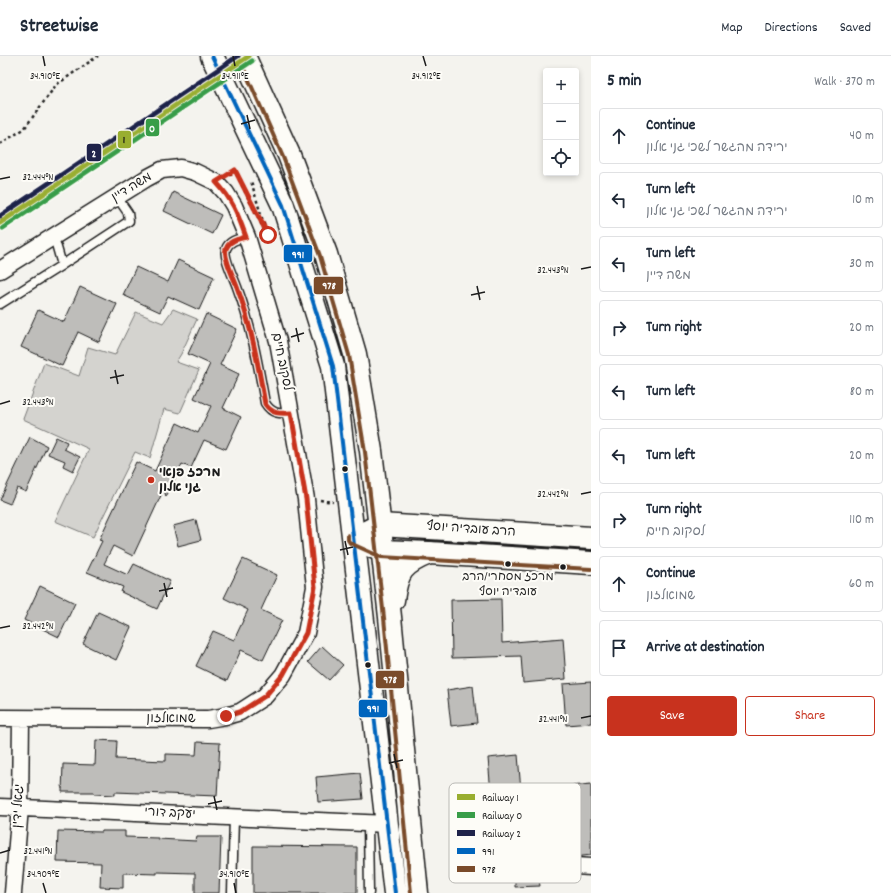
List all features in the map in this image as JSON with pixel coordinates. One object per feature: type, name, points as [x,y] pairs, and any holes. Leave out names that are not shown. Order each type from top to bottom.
[{"type":"main road","points":[[212,56],[283,205],[333,366],[354,538],[378,824],[395,893]]},
{"type":"main road","points":[[244,56],[289,155],[326,254],[355,354],[371,451],[380,524],[417,893]]},
{"type":"main road","points":[[354,538],[380,524]]},
{"type":"main road","name":"הרב עובדיה יוסף","points":[[380,524],[591,538]]},
{"type":"main road","points":[[354,538],[382,551],[591,564]]},
{"type":"main road","points":[[390,617],[395,582],[401,570],[413,560],[429,553]]},
{"type":"street","name":"משה דיין","points":[[0,270],[162,170],[181,168],[195,172],[216,182],[226,193],[234,206],[246,237]]},
{"type":"street","name":"לסקוב חיים","points":[[246,237],[278,340],[306,499],[315,587],[306,633]]},
{"type":"street","name":"שמואלזון","points":[[21,719],[200,719],[226,716],[240,712],[265,696],[283,675],[306,633]]},
{"type":"street","points":[[0,718],[21,719]]},
{"type":"street","name":"יגאל ידין","points":[[13,893],[20,807],[21,719]]},
{"type":"street","name":"יעקב דורי","points":[[0,807],[378,824]]},
{"type":"street","points":[[581,866],[591,867]]},
{"type":"lane","points":[[0,304],[129,221],[128,213],[117,197]]},
{"type":"lane","points":[[246,237],[232,242],[226,249],[226,257],[239,290],[249,325],[265,404],[270,410],[279,414],[291,413]]},
{"type":"lane","points":[[51,238],[56,244],[62,265]]},
{"type":"lane","points":[[232,893],[234,818]]},
{"type":"lane","points":[[369,893],[378,824]]},
{"type":"path","points":[[0,144],[24,129],[56,85],[98,56]]},
{"type":"path","points":[[216,182],[235,170],[268,235],[250,176]]},
{"type":"path","points":[[306,499],[350,504]]},
{"type":"shaded area","points":[[173,309],[197,319],[176,362],[199,370],[180,413],[164,409],[150,458],[135,452],[93,537],[55,521],[89,449],[23,419],[44,363],[79,376],[88,347],[115,355],[136,312],[163,323]]},
{"type":"building","points":[[173,192],[221,215],[212,234],[164,211]]},
{"type":"building","points":[[178,260],[214,277],[199,310],[168,296],[160,312],[123,295],[136,267],[168,282]]},
{"type":"building","points":[[80,287],[117,304],[99,342],[78,332],[62,366],[21,347],[38,310],[64,322]]},
{"type":"building","points":[[206,314],[237,329],[220,365],[239,374],[223,408],[241,417],[226,449],[204,440],[191,468],[182,464],[166,497],[164,489],[133,556],[113,546],[104,564],[128,575],[134,564],[170,581],[157,609],[121,592],[123,587],[87,572],[102,541],[99,540],[136,462],[155,471],[177,423],[198,433],[211,406],[194,398],[210,364],[188,354]]},
{"type":"building","points":[[30,437],[47,446],[26,492],[17,488],[10,504],[0,500]]},
{"type":"building","points":[[56,437],[67,442],[64,449],[80,457],[73,471],[63,466],[65,461],[48,454]]},
{"type":"building","points":[[196,520],[201,540],[178,546],[173,526]]},
{"type":"building","points":[[243,559],[277,575],[261,610],[282,620],[263,660],[241,650],[227,681],[196,666],[213,631],[234,640],[248,610],[224,598]]},
{"type":"building","points":[[40,586],[75,603],[59,637],[24,620]]},
{"type":"building","points":[[501,599],[502,643],[563,638],[566,679],[523,683],[521,656],[452,658],[451,600]]},
{"type":"building","points":[[98,612],[131,627],[116,660],[83,644]]},
{"type":"building","points":[[322,646],[343,665],[329,680],[308,662]]},
{"type":"building","points":[[591,682],[591,723],[566,725],[563,684]]},
{"type":"building","points":[[473,686],[477,723],[451,726],[447,690]]},
{"type":"building","points":[[96,740],[117,741],[116,759],[166,761],[166,754],[196,755],[197,742],[220,743],[217,796],[115,792],[115,795],[94,794],[94,792],[62,792],[63,764],[95,765]]},
{"type":"building","points":[[518,755],[520,783],[490,783],[488,758]]},
{"type":"building","points":[[360,773],[363,799],[318,802],[316,777]]},
{"type":"building","points":[[591,784],[591,855],[581,856],[581,785]]},
{"type":"building","points":[[58,831],[125,831],[125,837],[196,841],[197,837],[221,837],[219,893],[195,893],[195,873],[123,873],[123,888],[100,887],[101,863],[57,862]]},
{"type":"building","points":[[253,846],[357,847],[357,893],[253,893]]},
{"type":"building","points":[[515,883],[540,883],[540,886],[515,887]]},
{"type":"rail line","name":"2","points":[[0,216],[238,56]]},
{"type":"rail line","name":"1","points":[[0,223],[249,56]]},
{"type":"rail line","name":"0","points":[[3,228],[252,61]]},
{"type":"transit line","name":"991","points":[[212,56],[283,205],[333,366],[395,893]]},
{"type":"transit line","name":"978","points":[[239,58],[283,157],[320,256],[349,355],[365,452],[371,503],[411,893]]},
{"type":"transit line","name":"978","points":[[348,535],[348,540],[350,543],[381,557],[591,569]]},
{"type":"place","name":"מרכז פנאי גני אלון","points":[[151,480]]},
{"type":"place","name":"מרכז מסחרי/הרב עובדיה יוסף","points":[[508,564]]},
{"type":"route","points":[[226,716],[240,712],[265,696],[283,675],[306,633],[315,587],[306,499],[291,413],[279,414],[270,410],[265,404],[249,325],[239,290],[226,257],[226,249],[232,242],[246,237],[234,206],[226,193],[216,182],[235,170],[268,235]]}]
